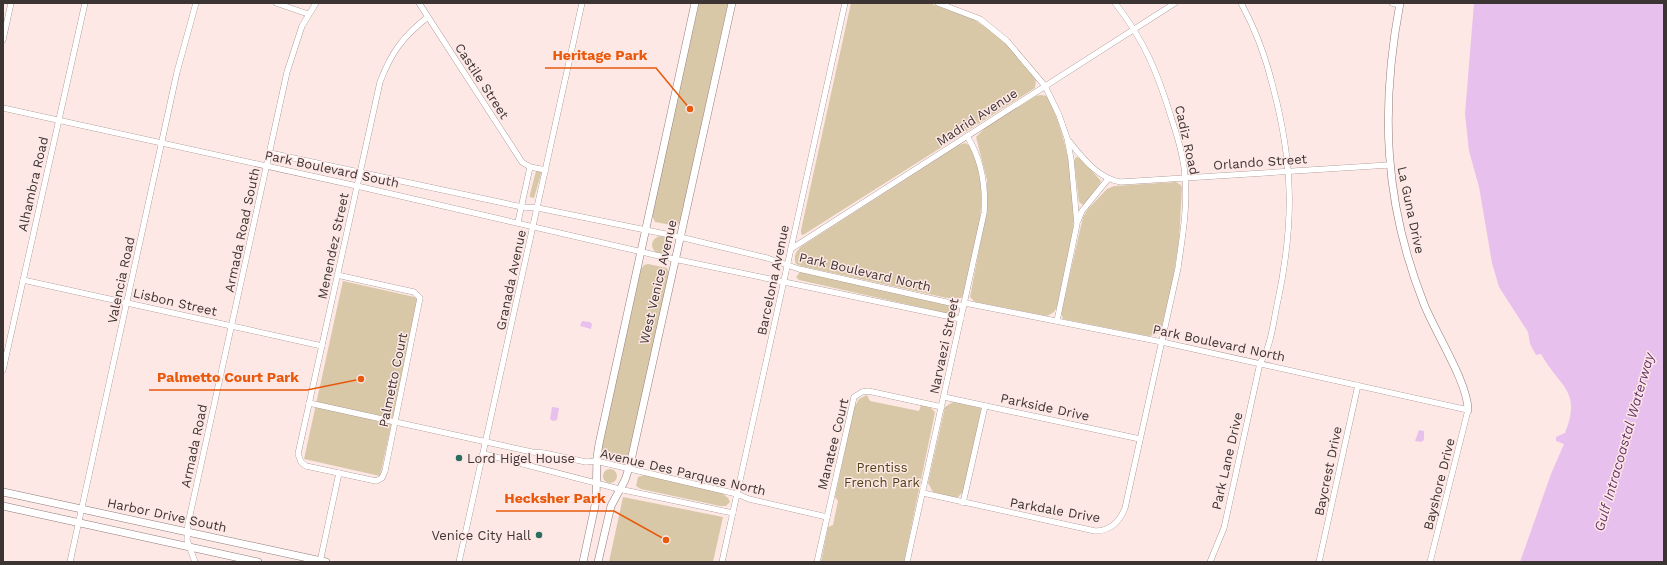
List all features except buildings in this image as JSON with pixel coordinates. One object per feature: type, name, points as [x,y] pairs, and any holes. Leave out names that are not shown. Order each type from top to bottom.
[{"type":"street","points":[[3,40],[11,3]]},
{"type":"street","name":"Alhambra Road","points":[[3,370],[85,3]]},
{"type":"street","name":"Valencia Road","points":[[70,562],[128,303],[176,72],[196,3]]},
{"type":"street","points":[[276,3],[308,14]]},
{"type":"street","name":"Armada Road South","points":[[232,326],[290,60],[308,14],[316,3]]},
{"type":"street","name":"Castile Street","points":[[419,3],[522,162],[530,167]]},
{"type":"street","name":"Granada Avenue","points":[[460,562],[582,3]]},
{"type":"street","name":"West Venice Avenue","points":[[583,562],[596,501],[596,461],[599,444],[696,3]]},
{"type":"street","name":"West Venice Avenue","points":[[598,562],[611,506],[629,468],[732,3]]},
{"type":"street","name":"Barcelona Avenue","points":[[722,562],[845,3]]},
{"type":"street","points":[[938,3],[970,15],[989,25],[1017,51],[1045,86],[1055,105],[1067,138],[1075,190],[1077,224]]},
{"type":"street","name":"Cadiz Road","points":[[1115,3],[1135,29],[1151,58],[1162,86],[1179,144],[1186,178],[1180,250],[1162,342]]},
{"type":"street","name":"Madrid Avenue","points":[[791,249],[1175,3]]},
{"type":"street","name":"Park Lane Drive","points":[[1210,562],[1224,528],[1260,363],[1267,350],[1285,266],[1290,211],[1290,171],[1281,117],[1268,68],[1258,38],[1241,3]]},
{"type":"street","points":[[1392,3],[1400,4]]},
{"type":"street","name":"La Guna Drive","points":[[1400,4],[1392,52],[1388,94],[1389,165],[1394,199],[1401,233],[1418,288],[1428,314],[1462,386],[1468,410]]},
{"type":"street","name":"Menendez Street","points":[[309,466],[302,464],[298,456],[377,93],[385,70],[404,38],[428,17]]},
{"type":"street","name":"Park Boulevard South","points":[[3,108],[518,222],[655,255]]},
{"type":"street","name":"Narvaezi Street","points":[[907,562],[982,223],[985,201],[981,168],[975,150],[967,136]]},
{"type":"street","points":[[1057,321],[1077,224],[1082,211],[1108,179],[1095,169],[1067,138]]},
{"type":"street","name":"Park Boulevard South","points":[[270,153],[522,207],[538,208],[646,230]]},
{"type":"street","name":"Orlando Street","points":[[1108,179],[1126,182],[1389,165]]},
{"type":"street","points":[[518,222],[530,167],[546,170]]},
{"type":"street","name":"Park Boulevard North","points":[[646,230],[766,258],[787,265],[964,304],[1162,342],[1468,410]]},
{"type":"street","name":"Park Boulevard North","points":[[655,255],[961,319]]},
{"type":"street","name":"Palmetto Court","points":[[309,466],[376,481],[382,478],[385,471],[420,298],[414,292],[337,275]]},
{"type":"street","name":"Lisbon Street","points":[[23,280],[322,346]]},
{"type":"street","name":"Armada Road","points":[[195,562],[189,547],[186,532],[232,326]]},
{"type":"street","name":"Parkdale Drive","points":[[923,493],[963,503],[1092,530],[1106,530],[1118,522],[1125,508],[1162,342]]},
{"type":"street","name":"Baycrest Drive","points":[[1319,562],[1358,385]]},
{"type":"street","name":"Manatee Court","points":[[817,562],[852,402],[856,395],[868,391],[942,407]]},
{"type":"street","name":"Parkside Drive","points":[[944,397],[1140,439]]},
{"type":"street","name":"Avenue Des Parques North","points":[[310,403],[486,442],[586,462],[596,461],[629,468],[737,494],[749,499],[827,517]]},
{"type":"street","points":[[963,503],[985,406]]},
{"type":"street","name":"Bayshore Drive","points":[[1430,562],[1468,410]]},
{"type":"street","points":[[484,454],[526,463],[619,489],[733,513]]},
{"type":"street","points":[[322,562],[339,473]]},
{"type":"street","name":"Harbor Drive South","points":[[3,492],[322,562]]},
{"type":"street","name":"Harbor Drive South","points":[[3,506],[258,562]]},
{"type":"green space","points":[[699,3],[728,3],[680,222],[677,226],[655,222],[652,215]]},
{"type":"green space","points":[[851,3],[929,3],[973,19],[993,32],[1014,52],[1036,80],[1035,88],[803,235],[801,234],[801,230]]},
{"type":"green space","points":[[1036,96],[1047,96],[1059,126],[1069,161],[1074,197],[1073,229],[1064,278],[1057,307],[1054,312],[1047,316],[975,302],[970,297],[987,208],[987,180],[976,137],[986,127]]},
{"type":"green space","points":[[965,143],[972,149],[975,158],[981,192],[981,209],[976,243],[964,294],[961,298],[947,298],[796,264],[796,254],[802,246],[959,145]]},
{"type":"green space","points":[[1076,157],[1080,158],[1101,181],[1083,205],[1079,202],[1074,161]]},
{"type":"green space","points":[[536,171],[541,172],[541,174],[534,198],[530,197],[530,194]]},
{"type":"green space","points":[[1176,182],[1181,185],[1182,188],[1179,240],[1173,279],[1161,330],[1155,335],[1148,336],[1063,319],[1061,313],[1083,217],[1088,209],[1107,189],[1114,186]]},
{"type":"green space","points":[[657,236],[665,236],[670,241],[668,252],[665,254],[657,254],[652,249],[652,241]]},
{"type":"green space","points":[[648,264],[667,268],[669,272],[631,447],[627,457],[621,460],[604,455],[601,449],[641,269],[644,265]]},
{"type":"green space","points":[[800,272],[951,306],[954,311],[950,314],[799,280],[796,277]]},
{"type":"green space","points":[[343,281],[419,298],[380,476],[304,459]]},
{"type":"green space","name":"Prentiss French Park","points":[[867,395],[870,401],[919,411],[921,405],[931,408],[935,412],[904,562],[821,562],[828,527],[833,525],[838,501],[835,497],[854,408],[859,399]]},
{"type":"green space","points":[[953,402],[981,408],[963,492],[957,498],[933,492],[928,483],[945,407]]},
{"type":"green space","points":[[607,469],[613,469],[617,473],[617,479],[613,483],[607,483],[603,479],[603,473]]},
{"type":"green space","points":[[645,475],[722,493],[730,502],[726,506],[720,506],[641,489],[636,486],[638,477]]},
{"type":"green space","points":[[623,497],[723,517],[713,562],[609,562]]},
{"type":"water","name":"Gulf Intracoastal Waterway","points":[[1474,3],[1664,3],[1664,562],[1520,562],[1551,474],[1564,444],[1556,441],[1556,437],[1565,433],[1570,419],[1571,407],[1570,398],[1566,390],[1541,354],[1536,355],[1530,344],[1528,332],[1499,287],[1492,263],[1479,187],[1469,151],[1465,114]]},
{"type":"water","points":[[582,321],[590,322],[592,324],[591,329],[580,326]]},
{"type":"water","points":[[552,407],[559,408],[557,420],[553,421],[550,419]]},
{"type":"water","points":[[1419,430],[1424,431],[1424,440],[1421,442],[1415,441]]},
{"type":"place","name":"Heritage Park","points":[[690,109]]},
{"type":"place","name":"Palmetto Court Park","points":[[361,379]]},
{"type":"place","name":"Lord Higel House","points":[[459,458]]},
{"type":"place","name":"Venice City Hall","points":[[539,535]]},
{"type":"place","name":"Hecksher Park","points":[[666,540]]}]
